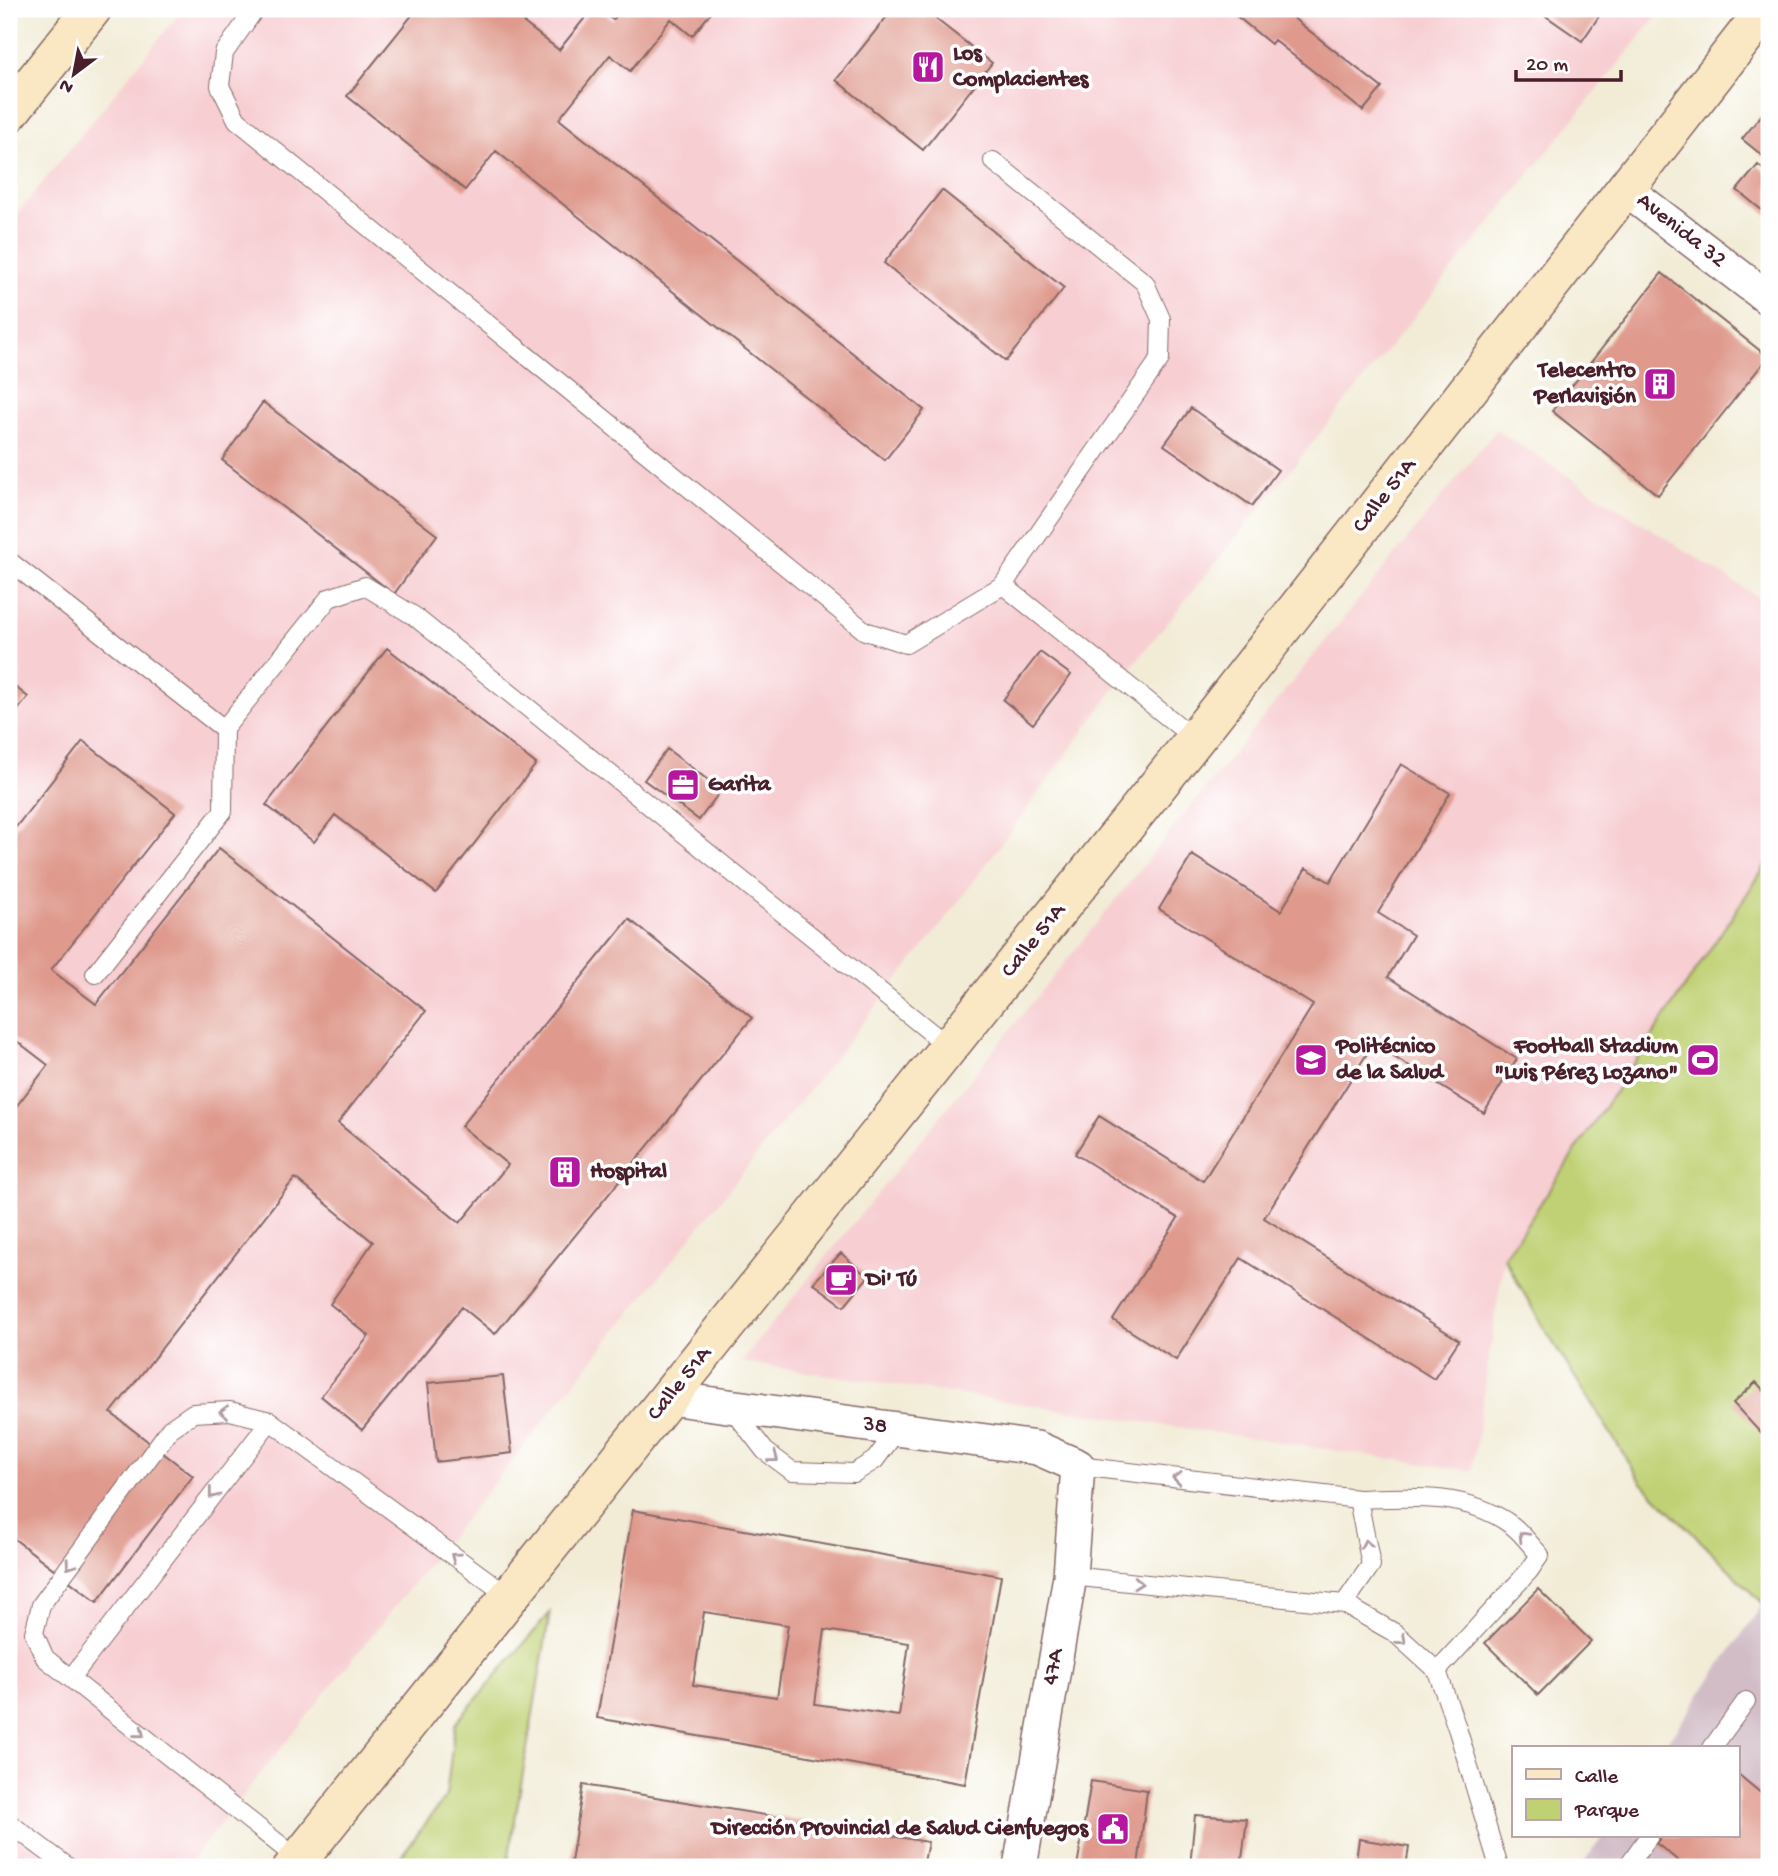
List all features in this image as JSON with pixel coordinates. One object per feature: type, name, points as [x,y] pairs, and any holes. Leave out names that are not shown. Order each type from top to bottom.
[{"type":"main road","points":[[9,113],[92,9]]},
{"type":"main road","name":"Calle 51A","points":[[296,1863],[1195,739],[1766,9]]},
{"type":"street","name":"Avenida 32","points":[[1625,189],[1769,299]]},
{"type":"street","name":"38","points":[[669,1398],[1037,1448],[1078,1466]]},
{"type":"street","name":"47A","points":[[1020,1867],[1070,1576],[1078,1466]]},
{"type":"lane","points":[[255,9],[224,54],[220,86],[237,120],[865,631],[906,644],[1003,585],[1160,359],[1161,319],[1145,283],[993,161]]},
{"type":"lane","points":[[9,561],[224,729]]},
{"type":"lane","points":[[1003,585],[1195,739]]},
{"type":"lane","points":[[95,974],[223,811],[224,729],[329,598],[365,586],[414,616],[949,1046]]},
{"type":"lane","points":[[730,1406],[765,1451],[792,1471],[854,1473],[876,1461],[898,1429]]},
{"type":"lane","points":[[296,1863],[45,1658],[34,1633],[41,1605],[170,1429],[193,1413],[230,1411],[270,1421],[510,1597]]},
{"type":"lane","points":[[71,1678],[270,1421]]},
{"type":"lane","points":[[1078,1466],[1357,1499],[1419,1497],[1476,1505],[1511,1524],[1540,1555],[1529,1572],[1437,1671]]},
{"type":"lane","points":[[1344,1604],[1371,1565],[1357,1499]]},
{"type":"lane","points":[[1070,1576],[1344,1604],[1395,1633],[1437,1671],[1499,1867]]},
{"type":"lane","points":[[1713,1746],[1746,1701]]},
{"type":"lane","points":[[9,1823],[68,1867]]},
{"type":"lane","points":[[1627,1867],[1648,1838]]},
{"type":"shaded area","points":[[183,9],[1663,9],[1121,680],[943,923],[186,1867],[9,1867],[9,224]]},
{"type":"shaded area","name":"Politécnico de la Salud","points":[[1496,430],[1769,604],[1769,861],[1504,1258],[1472,1471],[741,1362]]},
{"type":"shaded area","points":[[1763,1604],[1769,1609],[1769,1867],[1581,1867],[1602,1838],[1740,1838],[1740,1746],[1664,1746]]},
{"type":"green space","name":"Football Stadium \"Luis Pérez Lozano\"","points":[[1769,861],[1769,1609],[1642,1483],[1542,1325],[1504,1258]]},
{"type":"green space","points":[[550,1613],[507,1867],[393,1867],[446,1796],[455,1724]]},
{"type":"building","points":[[417,9],[506,9],[559,50],[592,9],[598,9],[613,20],[622,9],[714,9],[692,36],[671,19],[630,71],[610,55],[559,119],[924,410],[885,460],[496,151],[465,190],[347,96]]},
{"type":"building","points":[[893,9],[923,9],[992,63],[923,150],[836,80]]},
{"type":"building","points":[[1228,9],[1299,9],[1292,17],[1382,88],[1363,111],[1274,40],[1271,44]]},
{"type":"building","points":[[1547,9],[1604,9],[1582,41],[1543,14]]},
{"type":"building","points":[[1769,106],[1769,161],[1742,139]]},
{"type":"building","points":[[1758,165],[1769,174],[1769,216],[1737,190]]},
{"type":"building","points":[[942,190],[1064,288],[1006,361],[884,263]]},
{"type":"building","name":"Telecentro Perlavisión","points":[[1662,273],[1768,357],[1658,495],[1552,411]]},
{"type":"building","points":[[263,402],[437,535],[394,594],[222,460]]},
{"type":"building","points":[[1191,408],[1278,470],[1252,506],[1164,445]]},
{"type":"building","points":[[387,648],[536,764],[436,893],[335,815],[314,842],[266,805]]},
{"type":"building","points":[[1040,652],[1071,675],[1033,724],[1003,700]]},
{"type":"building","points":[[9,682],[28,697],[9,721]]},
{"type":"building","points":[[83,741],[175,813],[51,970],[96,1004],[219,848],[426,1011],[338,1123],[460,1223],[508,1165],[461,1126],[629,919],[752,1018],[495,1334],[462,1307],[362,1430],[321,1396],[369,1336],[330,1304],[373,1242],[295,1178],[111,1413],[193,1476],[97,1602],[13,1538],[9,1543],[9,1116],[48,1065],[9,1035],[9,836]]},
{"type":"building","name":"Garita","points":[[667,749],[721,790],[699,820],[644,780]]},
{"type":"building","points":[[1401,764],[1450,793],[1378,913],[1413,935],[1388,977],[1517,1059],[1484,1113],[1373,1044],[1264,1218],[1459,1340],[1434,1379],[1241,1258],[1176,1360],[1113,1320],[1178,1218],[1075,1154],[1099,1116],[1203,1181],[1313,1005],[1159,909],[1192,855],[1281,911],[1306,868],[1330,882]]},
{"type":"building","name":"Di' Tú","points":[[841,1253],[868,1277],[844,1306],[813,1283]]},
{"type":"building","points":[[503,1376],[512,1453],[436,1462],[428,1383]]},
{"type":"building","points":[[1756,1382],[1769,1396],[1769,1442],[1733,1403]]},
{"type":"building","points":[[633,1510],[1001,1576],[965,1784],[597,1718]],"holes":[[[704,1612],[788,1625],[777,1697],[693,1685]],[[825,1630],[909,1643],[899,1716],[815,1704]]]},
{"type":"building","points":[[1538,1589],[1591,1641],[1538,1695],[1485,1643]]},
{"type":"building","points":[[1740,1776],[1769,1800],[1769,1867],[1686,1867],[1656,1843],[1660,1838],[1740,1838]]},
{"type":"building","name":"Dirección Provincial de Salud Cienfuegos","points":[[1091,1781],[1147,1790],[1138,1867],[1077,1867]]},
{"type":"building","points":[[583,1785],[928,1842],[923,1867],[601,1867],[571,1862]]},
{"type":"building","points":[[1195,1815],[1247,1819],[1241,1867],[1190,1867]]},
{"type":"building","points":[[1359,1839],[1409,1847],[1406,1867],[1355,1867]]},
{"type":"place","name":"Los Complacientes","points":[[928,67]]},
{"type":"place","name":"Telecentro Perlavisión","points":[[1660,384]]},
{"type":"place","name":"Garita","points":[[683,785]]},
{"type":"place","name":"Politécnico de la Salud","points":[[1311,1060]]},
{"type":"place","name":"Football Stadium \"Luis Pérez Lozano\"","points":[[1703,1060]]},
{"type":"place","name":"Hospital","points":[[565,1172]]},
{"type":"place","name":"Di' Tú","points":[[841,1280]]},
{"type":"place","name":"Dirección Provincial de Salud Cienfuegos","points":[[1113,1829]]}]
